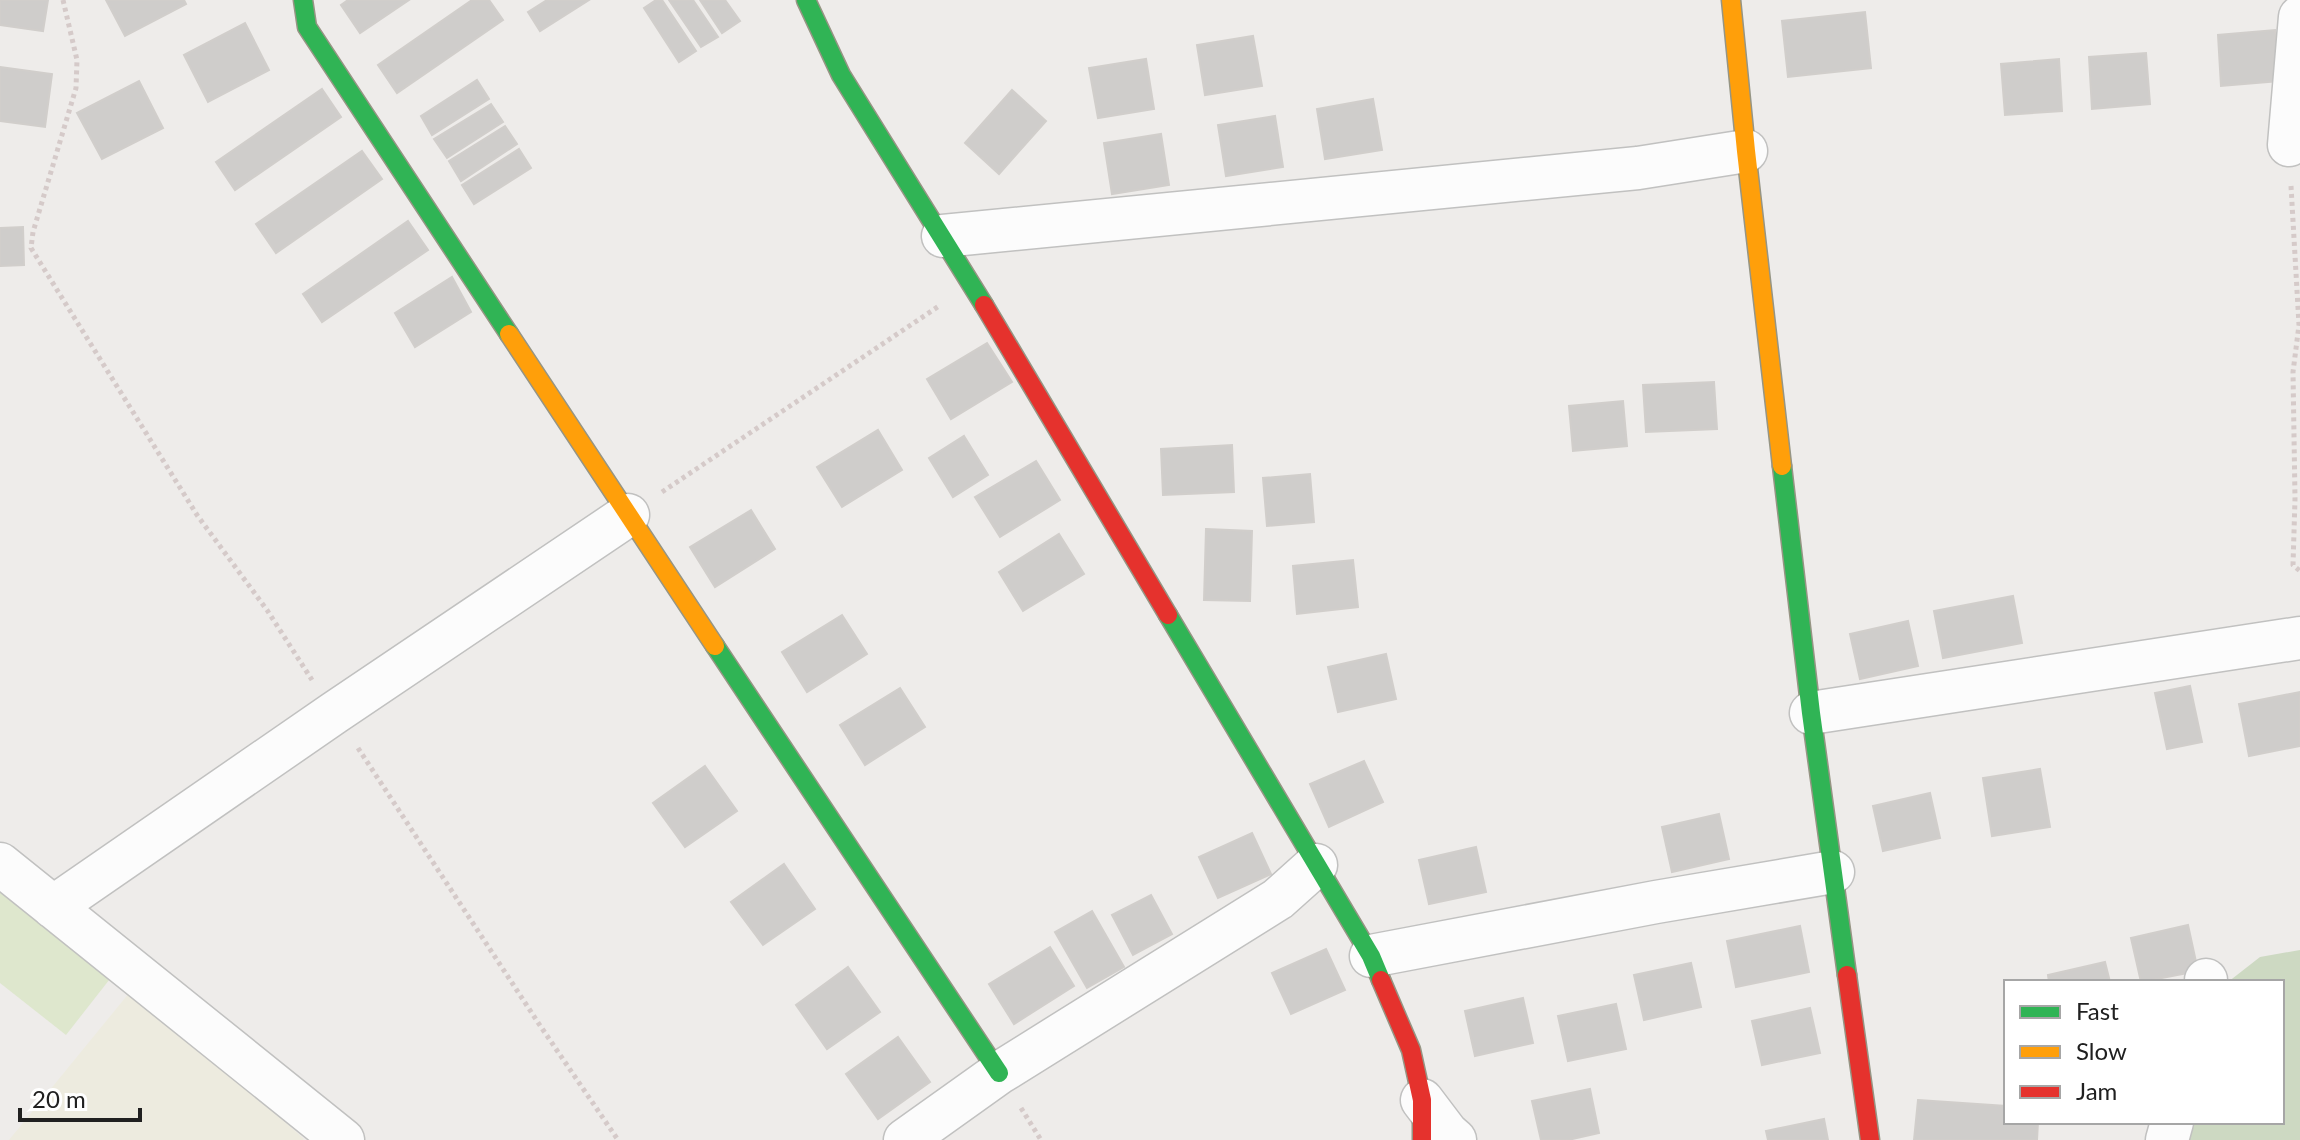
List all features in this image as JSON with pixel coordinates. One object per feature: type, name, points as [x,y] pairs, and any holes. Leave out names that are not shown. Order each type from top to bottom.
[{"type":"street","points":[[303,0],[307,27],[999,1073]]},
{"type":"street","points":[[806,0],[841,75],[943,236],[1371,956],[1411,1050],[1422,1120],[1455,1140]]},
{"type":"street","points":[[1731,0],[1811,713],[1870,1140]]},
{"type":"street","points":[[2289,145],[2300,19]]},
{"type":"street","points":[[943,236],[1638,168],[1746,151]]},
{"type":"street","points":[[53,907],[628,515]]},
{"type":"street","points":[[1811,713],[2300,638]]},
{"type":"street","points":[[0,864],[343,1140]]},
{"type":"street","points":[[905,1140],[999,1073],[1278,899],[1316,865]]},
{"type":"street","points":[[1371,956],[1833,872]]},
{"type":"path","points":[[63,0],[77,60],[76,88],[33,232],[31,248],[197,515],[267,610],[618,1140]]},
{"type":"path","points":[[2289,145],[2299,325],[2293,372],[2293,565],[2300,571]]},
{"type":"path","points":[[628,515],[971,285]]},
{"type":"shaded area","points":[[134,987],[304,1139],[9,1140]]},
{"type":"green space","points":[[0,884],[113,975],[66,1035],[0,983]]},
{"type":"green space","points":[[2300,950],[2300,1140],[2189,1140],[2193,1124],[2284,1124],[2284,980],[2231,980],[2260,957]]},
{"type":"building","points":[[0,0],[48,0],[43,31],[0,25]]},
{"type":"building","points":[[106,0],[184,0],[186,4],[125,36]]},
{"type":"building","points":[[348,0],[409,0],[360,33],[341,5]]},
{"type":"building","points":[[472,0],[489,0],[503,20],[397,93],[378,65]]},
{"type":"building","points":[[547,0],[589,0],[540,31],[528,12]]},
{"type":"building","points":[[656,0],[662,0],[696,51],[679,62],[644,8]]},
{"type":"building","points":[[669,0],[693,0],[718,37],[701,47]]},
{"type":"building","points":[[700,0],[725,0],[740,21],[722,33]]},
{"type":"building","points":[[1865,12],[1871,68],[1788,77],[1782,21]]},
{"type":"building","points":[[245,23],[269,70],[208,102],[184,55]]},
{"type":"building","points":[[2275,30],[2279,81],[2221,86],[2218,35]]},
{"type":"building","points":[[1253,36],[1262,86],[1205,95],[1197,45]]},
{"type":"building","points":[[2146,53],[2150,104],[2092,109],[2089,57]]},
{"type":"building","points":[[1146,59],[1154,109],[1098,118],[1089,68]]},
{"type":"building","points":[[2059,59],[2062,111],[2005,115],[2001,64]]},
{"type":"building","points":[[0,67],[52,74],[45,127],[0,121]]},
{"type":"building","points":[[477,80],[489,99],[432,135],[421,116]]},
{"type":"building","points":[[139,81],[163,128],[102,159],[77,113]]},
{"type":"building","points":[[322,89],[341,117],[235,190],[216,162]]},
{"type":"building","points":[[1012,90],[1046,121],[999,174],[965,143]]},
{"type":"building","points":[[1373,99],[1382,150],[1325,159],[1317,109]]},
{"type":"building","points":[[491,104],[503,122],[447,158],[434,139]]},
{"type":"building","points":[[1275,116],[1283,167],[1226,176],[1218,125]]},
{"type":"building","points":[[505,126],[517,144],[461,181],[449,161]]},
{"type":"building","points":[[1161,134],[1169,185],[1112,194],[1104,143]]},
{"type":"building","points":[[519,149],[531,168],[474,204],[462,185]]},
{"type":"building","points":[[362,151],[382,179],[276,253],[256,224]]},
{"type":"building","points":[[408,221],[428,250],[322,322],[303,294]]},
{"type":"building","points":[[23,227],[24,265],[0,266],[0,228]]},
{"type":"building","points":[[452,277],[471,312],[415,347],[395,313]]},
{"type":"building","points":[[987,343],[1012,382],[951,419],[927,379]]},
{"type":"building","points":[[1714,382],[1717,429],[1646,432],[1643,385]]},
{"type":"building","points":[[1623,401],[1627,446],[1573,451],[1569,406]]},
{"type":"building","points":[[878,430],[902,470],[842,507],[817,467]]},
{"type":"building","points":[[964,436],[988,475],[953,497],[929,458]]},
{"type":"building","points":[[1232,445],[1234,492],[1163,495],[1161,449]]},
{"type":"building","points":[[1036,461],[1060,500],[1000,537],[975,497]]},
{"type":"building","points":[[1310,474],[1314,522],[1267,526],[1263,478]]},
{"type":"building","points":[[751,510],[775,549],[715,587],[690,547]]},
{"type":"building","points":[[1206,529],[1252,531],[1250,601],[1204,600]]},
{"type":"building","points":[[1059,534],[1084,574],[1023,611],[999,572]]},
{"type":"building","points":[[1353,560],[1358,607],[1297,614],[1293,566]]},
{"type":"building","points":[[2013,596],[2022,643],[1943,658],[1934,611]]},
{"type":"building","points":[[842,615],[867,654],[807,692],[782,652]]},
{"type":"building","points":[[1908,621],[1918,666],[1860,679],[1850,634]]},
{"type":"building","points":[[1386,654],[1396,699],[1338,712],[1328,667]]},
{"type":"building","points":[[2190,686],[2202,742],[2167,749],[2155,693]]},
{"type":"building","points":[[900,688],[925,727],[865,765],[840,725]]},
{"type":"building","points":[[2300,692],[2300,746],[2249,756],[2239,704]]},
{"type":"building","points":[[1364,761],[1383,802],[1329,827],[1310,784]]},
{"type":"building","points":[[705,766],[737,811],[685,847],[653,803]]},
{"type":"building","points":[[2040,769],[2050,827],[1992,836],[1983,778]]},
{"type":"building","points":[[1930,793],[1940,838],[1883,851],[1873,806]]},
{"type":"building","points":[[1719,814],[1729,859],[1672,872],[1662,827]]},
{"type":"building","points":[[1252,833],[1271,874],[1218,898],[1199,857]]},
{"type":"building","points":[[1476,847],[1486,892],[1429,904],[1419,860]]},
{"type":"building","points":[[784,864],[815,909],[763,945],[731,902]]},
{"type":"building","points":[[1151,895],[1172,934],[1133,955],[1112,915]]},
{"type":"building","points":[[1092,911],[1124,967],[1087,988],[1055,932]]},
{"type":"building","points":[[2188,925],[2198,971],[2141,980],[2131,938]]},
{"type":"building","points":[[1800,926],[1809,972],[1736,987],[1727,941]]},
{"type":"building","points":[[1050,947],[1074,986],[1014,1024],[989,984]]},
{"type":"building","points":[[1326,949],[1345,990],[1291,1014],[1272,973]]},
{"type":"building","points":[[2105,962],[2110,980],[2049,980],[2048,975]]},
{"type":"building","points":[[1691,963],[1701,1007],[1644,1020],[1634,975]]},
{"type":"building","points":[[848,967],[880,1012],[827,1049],[796,1005]]},
{"type":"building","points":[[1523,998],[1533,1043],[1475,1056],[1465,1011]]},
{"type":"building","points":[[1616,1004],[1626,1049],[1568,1061],[1558,1016]]},
{"type":"building","points":[[1810,1008],[1820,1053],[1762,1065],[1752,1021]]},
{"type":"building","points":[[898,1037],[930,1082],[878,1119],[846,1074]]},
{"type":"building","points":[[1590,1089],[1599,1133],[1568,1140],[1541,1140],[1532,1101]]},
{"type":"building","points":[[1918,1100],[2004,1106],[2004,1124],[2038,1124],[2037,1140],[1914,1140]]},
{"type":"building","points":[[1824,1119],[1828,1140],[1768,1140],[1766,1131]]},
{"type":"traffic: fast","points":[[303,0],[307,27],[509,334]]},
{"type":"traffic: fast","points":[[806,0],[841,75],[984,305]]},
{"type":"traffic: fast","points":[[1782,466],[1811,713],[1847,975]]},
{"type":"traffic: fast","points":[[1168,615],[1371,956],[1381,980]]},
{"type":"traffic: fast","points":[[715,646],[999,1073]]},
{"type":"traffic: slow","points":[[1731,0],[1782,466]]},
{"type":"traffic: slow","points":[[509,334],[715,646]]},
{"type":"traffic: jam","points":[[984,305],[1168,615]]},
{"type":"traffic: jam","points":[[1847,975],[1870,1140]]},
{"type":"traffic: jam","points":[[1381,980],[1411,1050],[1422,1100],[1422,1140]]}]
